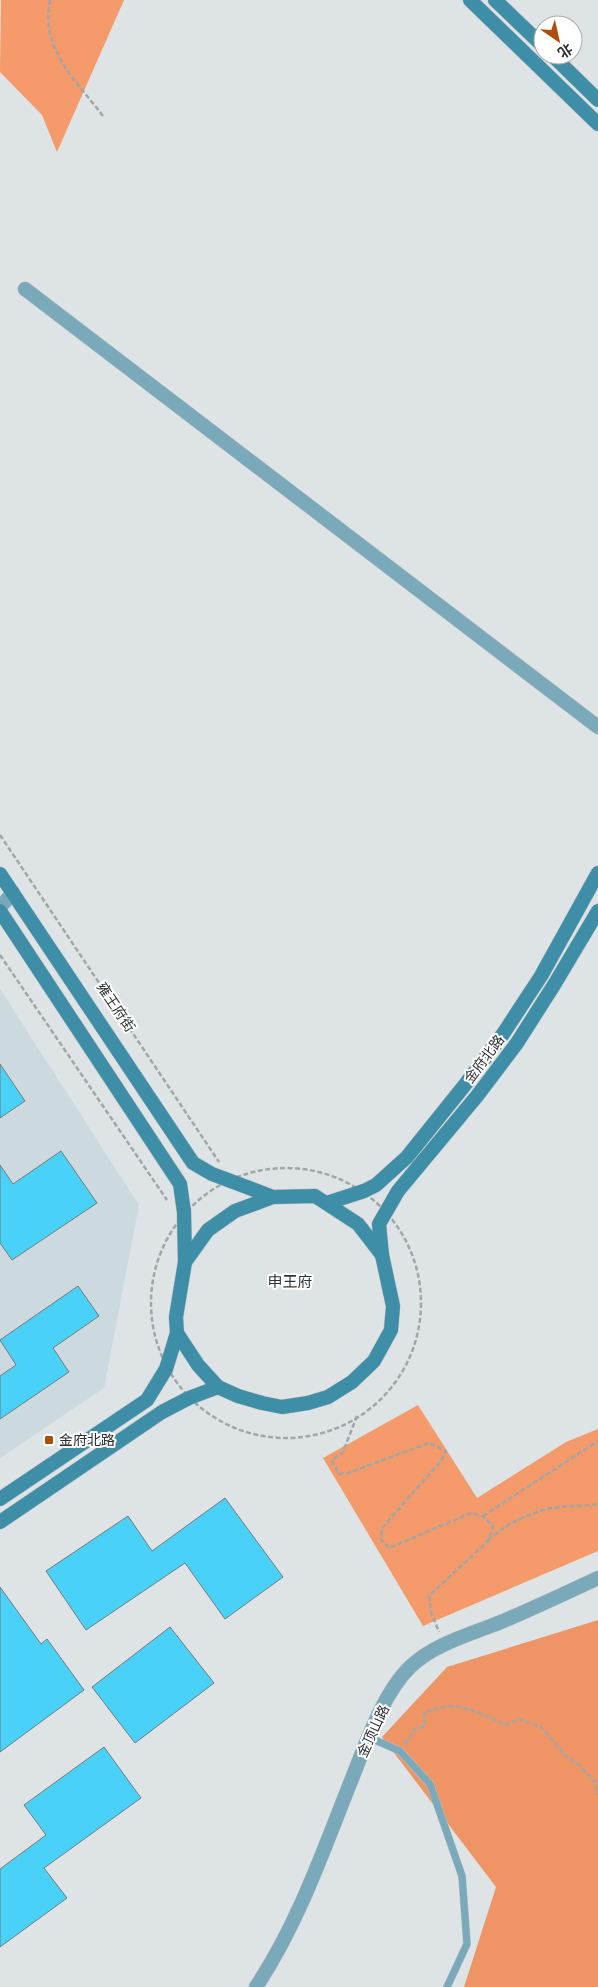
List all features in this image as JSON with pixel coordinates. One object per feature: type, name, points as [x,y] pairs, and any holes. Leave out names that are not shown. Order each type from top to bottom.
[{"type":"main road","points":[[470,0],[598,124]]},
{"type":"main road","points":[[495,0],[533,36]]},
{"type":"main road","points":[[562,65],[598,100]]},
{"type":"main road","name":"金府北路","points":[[327,1203],[376,1185],[406,1157],[503,1034],[541,976],[598,873]]},
{"type":"main road","name":"雍王府街","points":[[0,874],[193,1163],[212,1174],[273,1197]]},
{"type":"main road","points":[[0,909],[180,1184],[178,1215],[185,1262],[176,1317],[177,1333],[166,1369],[147,1400],[0,1499]]},
{"type":"main road","name":"金府北路","points":[[218,1387],[262,1404],[282,1407],[308,1404],[328,1397],[352,1382],[374,1361],[391,1330],[393,1306],[382,1256],[379,1224],[398,1191],[477,1096],[517,1043],[598,911]]},
{"type":"main road","points":[[185,1262],[208,1230],[235,1211],[273,1197],[315,1196],[358,1224],[382,1256]]},
{"type":"main road","points":[[0,1522],[162,1412],[189,1398],[218,1387],[198,1365],[177,1333]]},
{"type":"street","points":[[25,289],[598,727]]},
{"type":"street","points":[[0,909],[13,893]]},
{"type":"street","name":"金顶山路","points":[[256,1987],[273,1961],[298,1911],[368,1737],[395,1685],[411,1667],[431,1652],[544,1604],[598,1578]]},
{"type":"lane","points":[[368,1737],[400,1751],[430,1784],[462,1876],[467,1944],[447,1987]]},
{"type":"path","points":[[50,0],[47,14],[53,42],[61,64],[103,116]]},
{"type":"path","name":"雍王府街","points":[[0,836],[230,1180]]},
{"type":"path","points":[[0,955],[168,1201]]},
{"type":"path","points":[[262,1172],[328,1173],[364,1191],[386,1211],[410,1243],[423,1281],[424,1320],[410,1360],[382,1399],[349,1420],[298,1438],[243,1433],[209,1415],[189,1398],[166,1369],[154,1346],[149,1297],[160,1248],[174,1227],[178,1215],[204,1195],[230,1180],[262,1172]]},
{"type":"path","points":[[174,1227],[178,1215]]},
{"type":"path","points":[[358,1415],[343,1452],[332,1460],[339,1474],[348,1473],[429,1443],[446,1451],[441,1461],[382,1528],[381,1539],[389,1548],[471,1513],[484,1516],[493,1526],[488,1541]]},
{"type":"path","points":[[484,1516],[598,1441]]},
{"type":"path","points":[[445,1645],[431,1612],[429,1596],[501,1529],[523,1518],[548,1509],[598,1504]]},
{"type":"path","points":[[400,1751],[414,1729],[425,1726],[424,1712],[433,1712],[442,1707],[477,1712],[506,1725],[519,1719],[541,1727],[566,1756],[595,1782],[598,1795]]},
{"type":"shaded area","points":[[1,0],[124,0],[57,152],[42,115],[0,72]]},
{"type":"shaded area","points":[[0,989],[139,1205],[104,1388],[0,1458]]},
{"type":"shaded area","points":[[418,1405],[477,1498],[566,1442],[598,1429],[598,1551],[423,1626],[323,1458]]},
{"type":"shaded area","points":[[598,1620],[598,1987],[464,1987],[496,1887],[382,1737],[447,1667]]},
{"type":"building","points":[[0,1064],[25,1101],[0,1118]]},
{"type":"building","points":[[61,1151],[97,1203],[12,1260],[0,1243],[0,1165],[13,1184]]},
{"type":"building","points":[[78,1286],[99,1316],[53,1348],[69,1372],[0,1419],[0,1376],[16,1365],[0,1340]]},
{"type":"building","points":[[225,1498],[283,1577],[225,1619],[185,1563],[86,1630],[46,1571],[128,1516],[152,1551]]},
{"type":"building","points":[[0,1587],[41,1644],[47,1639],[84,1690],[0,1752]]},
{"type":"building","points":[[170,1627],[214,1683],[135,1743],[92,1687]]},
{"type":"building","points":[[104,1747],[141,1798],[44,1868],[67,1898],[0,1947],[0,1869],[46,1835],[24,1805]]},
{"type":"place","name":"金府北路","points":[[49,1440]]},
{"type":"district","name":"申王府","points":[[290,1282]]}]
